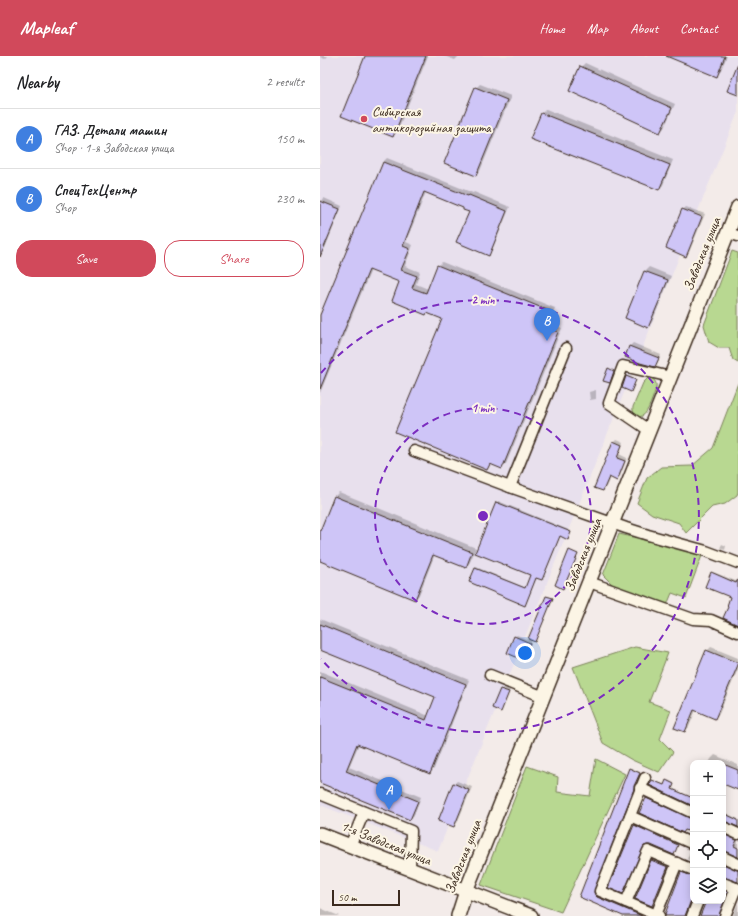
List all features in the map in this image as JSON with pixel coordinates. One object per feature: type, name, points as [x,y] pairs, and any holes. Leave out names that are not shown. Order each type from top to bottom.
[{"type":"main road","name":"Заводская улица","points":[[458,916],[466,891],[671,377],[733,235],[738,207]]},
{"type":"main road","name":"1-я Заводская улица","points":[[320,834],[530,916]]},
{"type":"street","points":[[510,487],[566,348]]},
{"type":"street","points":[[650,431],[609,403],[623,366],[671,377]]},
{"type":"street","points":[[414,451],[613,524],[706,551],[738,562]]},
{"type":"street","points":[[589,582],[693,619],[711,620],[738,632]]},
{"type":"street","points":[[490,676],[544,697]]},
{"type":"street","points":[[644,778],[600,891],[658,916],[677,863]]},
{"type":"street","points":[[640,788],[690,812]]},
{"type":"street","points":[[320,794],[411,831],[410,869]]},
{"type":"street","points":[[350,846],[364,812]]},
{"type":"street","points":[[630,816],[690,843]]},
{"type":"street","points":[[726,828],[738,834]]},
{"type":"street","points":[[626,902],[648,850],[690,869]]},
{"type":"street","points":[[726,858],[738,864]]},
{"type":"street","points":[[725,916],[737,889],[726,884]]},
{"type":"street","points":[[692,916],[697,904]]},
{"type":"shaded area","points":[[320,56],[738,56],[738,112],[438,851],[320,805]]},
{"type":"green space","points":[[732,251],[738,253],[738,363],[733,360],[729,348],[719,348],[709,342],[704,325]]},
{"type":"green space","points":[[648,378],[655,381],[656,388],[646,412],[642,416],[638,417],[634,413],[633,407],[643,383]]},
{"type":"green space","points":[[738,383],[737,495],[725,504],[712,507],[686,533],[679,523],[652,514],[637,503],[647,478],[661,467],[692,466],[713,448]]},
{"type":"green space","points":[[619,534],[703,553],[686,598],[672,593],[667,605],[617,589],[603,575]]},
{"type":"green space","points":[[635,647],[668,653],[649,702],[671,710],[660,739],[673,752],[659,772],[632,760],[603,743],[573,667]]},
{"type":"green space","points":[[596,759],[625,774],[561,912],[481,885],[527,766],[558,777],[557,792],[590,796]]},
{"type":"building","points":[[365,56],[426,56],[393,137],[341,116]]},
{"type":"building","points":[[666,56],[725,56],[717,77]]},
{"type":"building","points":[[738,64],[738,95],[727,91]]},
{"type":"building","points":[[580,66],[672,108],[660,133],[569,91]]},
{"type":"building","points":[[475,87],[507,100],[476,176],[444,163]]},
{"type":"building","points":[[541,113],[670,165],[659,190],[530,139]]},
{"type":"building","points":[[383,162],[507,211],[489,256],[456,242],[469,212],[463,210],[463,208],[424,192],[403,246],[410,249],[401,270],[417,276],[412,288],[426,293],[437,265],[552,312],[546,327],[558,332],[502,469],[490,464],[487,470],[395,432],[442,319],[427,313],[426,315],[392,301],[399,282],[369,270],[320,389],[320,315]]},
{"type":"building","points":[[320,201],[340,209],[320,257]]},
{"type":"building","points":[[682,209],[702,217],[686,257],[666,248]]},
{"type":"building","points":[[644,271],[668,280],[648,328],[625,318]]},
{"type":"building","points":[[629,346],[659,358],[655,367],[625,357]]},
{"type":"building","points":[[608,368],[614,371],[610,383],[603,381]]},
{"type":"building","points":[[626,376],[636,380],[631,392],[622,388]]},
{"type":"building","points":[[613,441],[622,445],[617,458],[625,461],[617,481],[609,477],[603,491],[594,488]]},
{"type":"building","points":[[334,496],[472,552],[466,568],[433,555],[415,600],[320,561],[320,531]]},
{"type":"building","points":[[496,502],[571,532],[568,540],[560,536],[542,580],[536,578],[525,606],[469,582],[475,568],[525,588],[530,575],[475,553]]},
{"type":"building","points":[[569,550],[578,554],[563,589],[555,585]]},
{"type":"building","points":[[711,572],[736,583],[738,579],[738,625],[723,618],[728,607],[730,597],[705,587]]},
{"type":"building","points":[[546,596],[553,598],[535,642],[528,639]]},
{"type":"building","points":[[320,624],[466,684],[430,774],[357,744],[346,771],[418,801],[410,820],[320,783],[320,677],[426,720],[435,697],[320,650]]},
{"type":"building","points":[[514,636],[530,643],[523,660],[507,653]]},
{"type":"building","points":[[706,650],[738,663],[738,665],[715,719],[694,710],[685,732],[674,728]]},
{"type":"building","points":[[500,689],[509,692],[501,712],[492,708]]},
{"type":"building","points":[[726,765],[738,770],[738,790],[726,785]]},
{"type":"building","points":[[629,768],[640,773],[594,892],[597,897],[642,916],[623,916],[579,897]]},
{"type":"building","points":[[652,780],[664,785],[666,780],[674,784],[672,789],[690,797],[690,805],[649,785]]},
{"type":"building","points":[[453,783],[469,790],[454,827],[438,821]]},
{"type":"building","points":[[646,798],[690,818],[690,832],[685,830],[683,833],[639,813]]},
{"type":"building","points":[[726,814],[738,820],[738,827],[726,822]]},
{"type":"building","points":[[634,825],[678,845],[674,855],[651,845],[644,846],[623,894],[608,888]]},
{"type":"building","points":[[726,835],[737,840],[734,846],[738,848],[738,857],[726,852]]},
{"type":"building","points":[[651,860],[668,867],[652,906],[635,899]]},
{"type":"building","points":[[726,865],[738,870],[738,882],[726,878]]},
{"type":"building","points":[[681,872],[690,875],[690,903],[685,916],[665,916]]},
{"type":"building","points":[[705,904],[724,904],[719,916],[700,916]]},
{"type":"place","name":"Сибирская антикорозийная защита","points":[[364,119]]},
{"type":"place","name":"СпецТехЦентр","points":[[547,341]]},
{"type":"place","name":"ГАЗ. Детали машин","points":[[389,810]]}]
